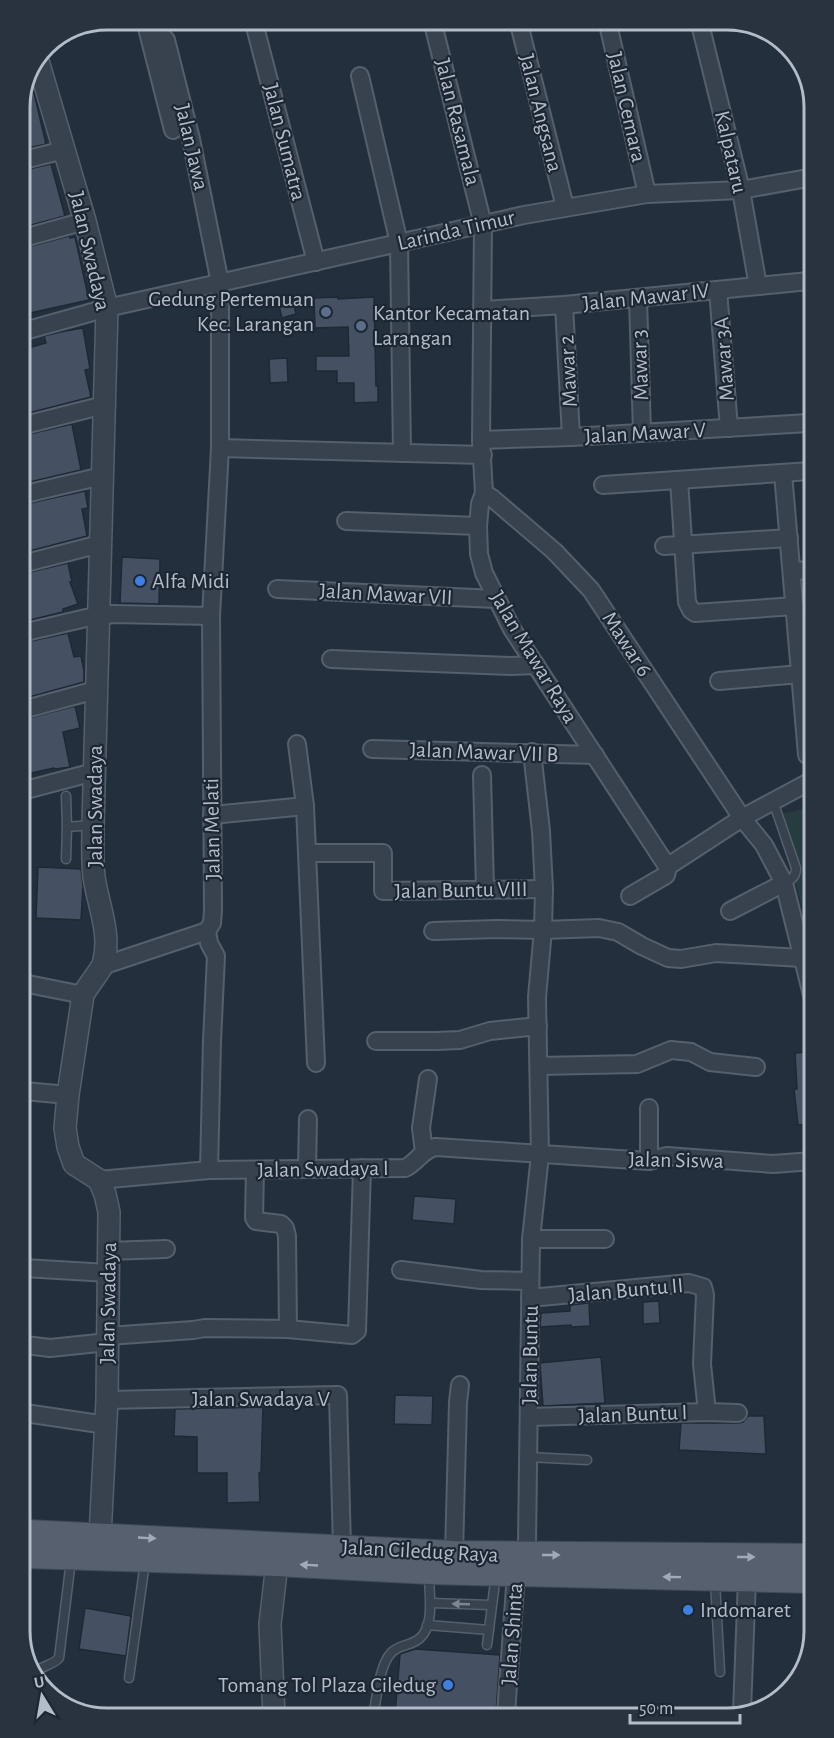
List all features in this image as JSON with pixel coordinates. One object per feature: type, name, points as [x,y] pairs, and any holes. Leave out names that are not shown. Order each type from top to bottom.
[{"type":"main road","name":"Jalan Ciledug Raya","points":[[30,1533],[454,1554],[508,1564],[715,1578],[804,1580]]},
{"type":"main road","name":"Jalan Ciledug Raya","points":[[30,1555],[277,1563],[429,1571],[508,1564],[804,1557]]},
{"type":"street","points":[[148,30],[173,130]]},
{"type":"street","name":"Jalan Jawa","points":[[156,30],[166,40],[191,139],[220,283]]},
{"type":"street","name":"Jalan Sumatra","points":[[256,30],[316,262]]},
{"type":"street","name":"Jalan Rasamala","points":[[434,30],[483,225]]},
{"type":"street","name":"Jalan Angsana","points":[[521,30],[565,207]]},
{"type":"street","name":"Jalan Cemara","points":[[609,30],[647,194]]},
{"type":"street","name":"Kalpataru","points":[[701,30],[741,190],[758,286]]},
{"type":"street","name":"Jalan Swadaya","points":[[37,74],[64,150],[107,308],[93,825],[94,875],[104,923],[106,948],[102,966],[88,984],[83,995],[65,1128],[74,1164],[99,1180],[109,1212],[106,1425],[100,1536]]},
{"type":"street","points":[[360,76],[399,243],[402,453]]},
{"type":"street","points":[[30,158],[64,150]]},
{"type":"street","name":"Larinda Timur","points":[[30,329],[107,308],[565,207],[647,194],[741,190],[804,179]]},
{"type":"street","points":[[30,235],[85,221]]},
{"type":"street","name":"Jalan Mawar Raya","points":[[483,225],[482,448],[484,493],[480,504],[478,526],[479,554],[484,573],[512,629],[665,862],[669,864]]},
{"type":"street","name":"Jalan Melati","points":[[207,931],[212,923],[213,910],[211,616],[220,448],[220,283]]},
{"type":"street","name":"Jalan Mawar IV","points":[[484,310],[564,305],[758,286],[804,285]]},
{"type":"street","name":"Mawar 3A","points":[[718,290],[729,428]]},
{"type":"street","name":"Mawar 3","points":[[638,298],[642,433]]},
{"type":"street","name":"Mawar 2","points":[[564,305],[571,438]]},
{"type":"street","points":[[30,424],[104,405]]},
{"type":"street","name":"Jalan Mawar V","points":[[220,448],[402,453],[482,448],[571,438],[804,423]]},
{"type":"street","points":[[603,485],[804,471]]},
{"type":"street","points":[[783,473],[804,687]]},
{"type":"street","points":[[30,493],[102,476]]},
{"type":"street","points":[[679,480],[687,602],[691,610],[695,613],[795,606]]},
{"type":"street","name":"Mawar 6","points":[[484,493],[554,551],[591,590],[742,818],[764,845],[784,883],[804,965]]},
{"type":"street","points":[[346,521],[478,526]]},
{"type":"street","points":[[664,546],[789,538]]},
{"type":"street","points":[[30,562],[100,544]]},
{"type":"street","points":[[792,571],[804,570]]},
{"type":"street","name":"Jalan Mawar VII","points":[[277,589],[496,599]]},
{"type":"street","points":[[30,631],[113,614],[211,616]]},
{"type":"street","points":[[331,659],[536,665]]},
{"type":"street","points":[[719,681],[801,674]]},
{"type":"street","points":[[30,708],[96,690]]},
{"type":"street","points":[[297,744],[306,806],[316,1063]]},
{"type":"street","name":"Jalan Mawar VII B","points":[[372,749],[595,755]]},
{"type":"street","name":"Jalan Buntu","points":[[508,1564],[526,1543],[531,1239],[540,1155],[537,997],[544,889],[541,831],[532,752]]},
{"type":"street","points":[[30,789],[94,772]]},
{"type":"street","points":[[482,775],[485,889]]},
{"type":"street","points":[[630,896],[666,875],[669,864],[742,818],[804,785]]},
{"type":"street","points":[[212,815],[306,806]]},
{"type":"street","name":"Jalan Buntu VIII","points":[[307,853],[383,853],[383,891],[544,889]]},
{"type":"street","points":[[730,911],[784,883]]},
{"type":"street","points":[[433,931],[497,928],[543,930],[599,928],[618,932],[668,958],[681,959],[716,953],[802,958]]},
{"type":"street","points":[[102,966],[207,931],[216,956],[209,1170]]},
{"type":"street","points":[[30,984],[83,995]]},
{"type":"street","points":[[376,1041],[460,1040],[490,1031],[538,1026]]},
{"type":"street","points":[[539,1066],[637,1064],[671,1050],[691,1052],[710,1062],[756,1067]]},
{"type":"street","points":[[424,1152],[421,1128],[428,1079]]},
{"type":"street","points":[[30,1092],[68,1095]]},
{"type":"street","points":[[649,1108],[649,1161]]},
{"type":"street","points":[[307,1169],[308,1119]]},
{"type":"street","name":"Jalan Swadaya I","points":[[99,1180],[209,1170],[405,1168],[410,1166],[426,1149],[436,1147],[540,1155]]},
{"type":"street","name":"Jalan Siswa","points":[[540,1155],[649,1161],[667,1156],[773,1164],[804,1162]]},
{"type":"street","points":[[30,1346],[50,1348],[205,1328],[288,1329],[352,1335],[357,1331],[362,1168]]},
{"type":"street","points":[[255,1170],[254,1218],[256,1221],[281,1224],[287,1236],[288,1329]]},
{"type":"street","points":[[531,1239],[605,1239]]},
{"type":"street","points":[[108,1251],[166,1249]]},
{"type":"street","points":[[30,1268],[108,1273]]},
{"type":"street","points":[[401,1270],[530,1289]]},
{"type":"street","name":"Jalan Buntu II","points":[[530,1289],[688,1283],[703,1287],[705,1295],[702,1364],[707,1412]]},
{"type":"street","points":[[454,1554],[460,1385]]},
{"type":"street","name":"Jalan Swadaya V","points":[[106,1401],[338,1395],[342,1548]]},
{"type":"street","name":"Jalan Buntu I","points":[[529,1417],[738,1413]]},
{"type":"street","points":[[30,1414],[106,1425]]},
{"type":"street","points":[[274,1708],[270,1624],[277,1563]]},
{"type":"street","name":"Jalan Shinta","points":[[506,1708],[508,1564]]},
{"type":"street","points":[[742,1707],[747,1578]]},
{"type":"lane","points":[[66,796],[66,859]]},
{"type":"lane","points":[[772,801],[796,868],[794,878],[784,883]]},
{"type":"lane","points":[[67,827],[93,825]]},
{"type":"lane","points":[[528,1457],[587,1460]]},
{"type":"lane","points":[[46,1666],[56,1662],[59,1658],[72,1557]]},
{"type":"lane","points":[[129,1678],[146,1558]]},
{"type":"lane","points":[[487,1645],[491,1605],[508,1564]]},
{"type":"lane","points":[[375,1708],[386,1660],[399,1646],[422,1637],[427,1624],[430,1603],[429,1571]]},
{"type":"lane","points":[[715,1578],[720,1672]]},
{"type":"lane","points":[[430,1603],[491,1605]]},
{"type":"lane","points":[[427,1624],[489,1630]]},
{"type":"green space","points":[[804,809],[804,915],[778,815]]},
{"type":"building","points":[[34,93],[46,144],[30,148],[30,102],[32,94]]},
{"type":"building","points":[[51,164],[65,216],[30,225],[30,169]]},
{"type":"building","points":[[69,236],[70,238],[75,237],[89,300],[30,313],[30,246]]},
{"type":"building","points":[[291,294],[296,314],[282,318],[277,298]]},
{"type":"building","points":[[338,297],[338,299],[374,297],[378,402],[354,403],[354,383],[337,383],[337,371],[316,371],[316,356],[349,356],[348,327],[315,328],[314,298]]},
{"type":"building","points":[[83,328],[90,369],[85,370],[91,397],[30,413],[30,347],[46,343],[44,336]]},
{"type":"building","points":[[287,358],[288,382],[270,383],[269,359]]},
{"type":"building","points":[[72,424],[81,470],[30,482],[30,434]]},
{"type":"building","points":[[85,491],[88,508],[82,509],[87,536],[30,551],[30,503]]},
{"type":"building","name":"Alfa Midi","points":[[122,557],[160,559],[159,604],[120,603]]},
{"type":"building","points":[[68,563],[72,582],[70,582],[78,604],[63,609],[63,612],[30,620],[30,572]]},
{"type":"building","points":[[68,633],[74,657],[81,656],[84,682],[30,697],[30,641]]},
{"type":"building","points":[[75,706],[80,728],[63,732],[70,767],[30,773],[30,718]]},
{"type":"building","points":[[38,867],[81,869],[83,886],[81,920],[36,918]]},
{"type":"building","points":[[804,1052],[804,1125],[798,1125],[794,1089],[797,1089],[795,1053]]},
{"type":"building","points":[[414,1196],[456,1199],[454,1224],[412,1220]]},
{"type":"building","points":[[659,1301],[660,1323],[643,1324],[643,1302]]},
{"type":"building","points":[[589,1303],[590,1326],[540,1327],[541,1313],[570,1311],[570,1305]]},
{"type":"building","points":[[601,1357],[605,1403],[543,1406],[540,1363]]},
{"type":"building","points":[[395,1395],[433,1396],[432,1425],[394,1424]]},
{"type":"building","points":[[263,1407],[261,1473],[259,1473],[260,1502],[227,1503],[227,1473],[197,1473],[197,1437],[174,1436],[175,1409]]},
{"type":"building","points":[[748,1416],[764,1416],[766,1454],[679,1450],[681,1423],[738,1423],[743,1422]]},
{"type":"building","points":[[85,1608],[131,1616],[126,1656],[79,1649]]},
{"type":"building","name":"Tomang Tol Plaza Ciledug","points":[[415,1649],[500,1655],[496,1708],[396,1708],[400,1654]]},
{"type":"place","name":"Gedung Pertemuan Kec. Larangan","points":[[326,312]]},
{"type":"place","name":"Kantor Kecamatan Larangan","points":[[361,326]]},
{"type":"place","name":"Alfa Midi","points":[[140,581]]},
{"type":"place","name":"Indomaret","points":[[688,1610]]},
{"type":"place","name":"Tomang Tol Plaza Ciledug","points":[[448,1685]]}]
